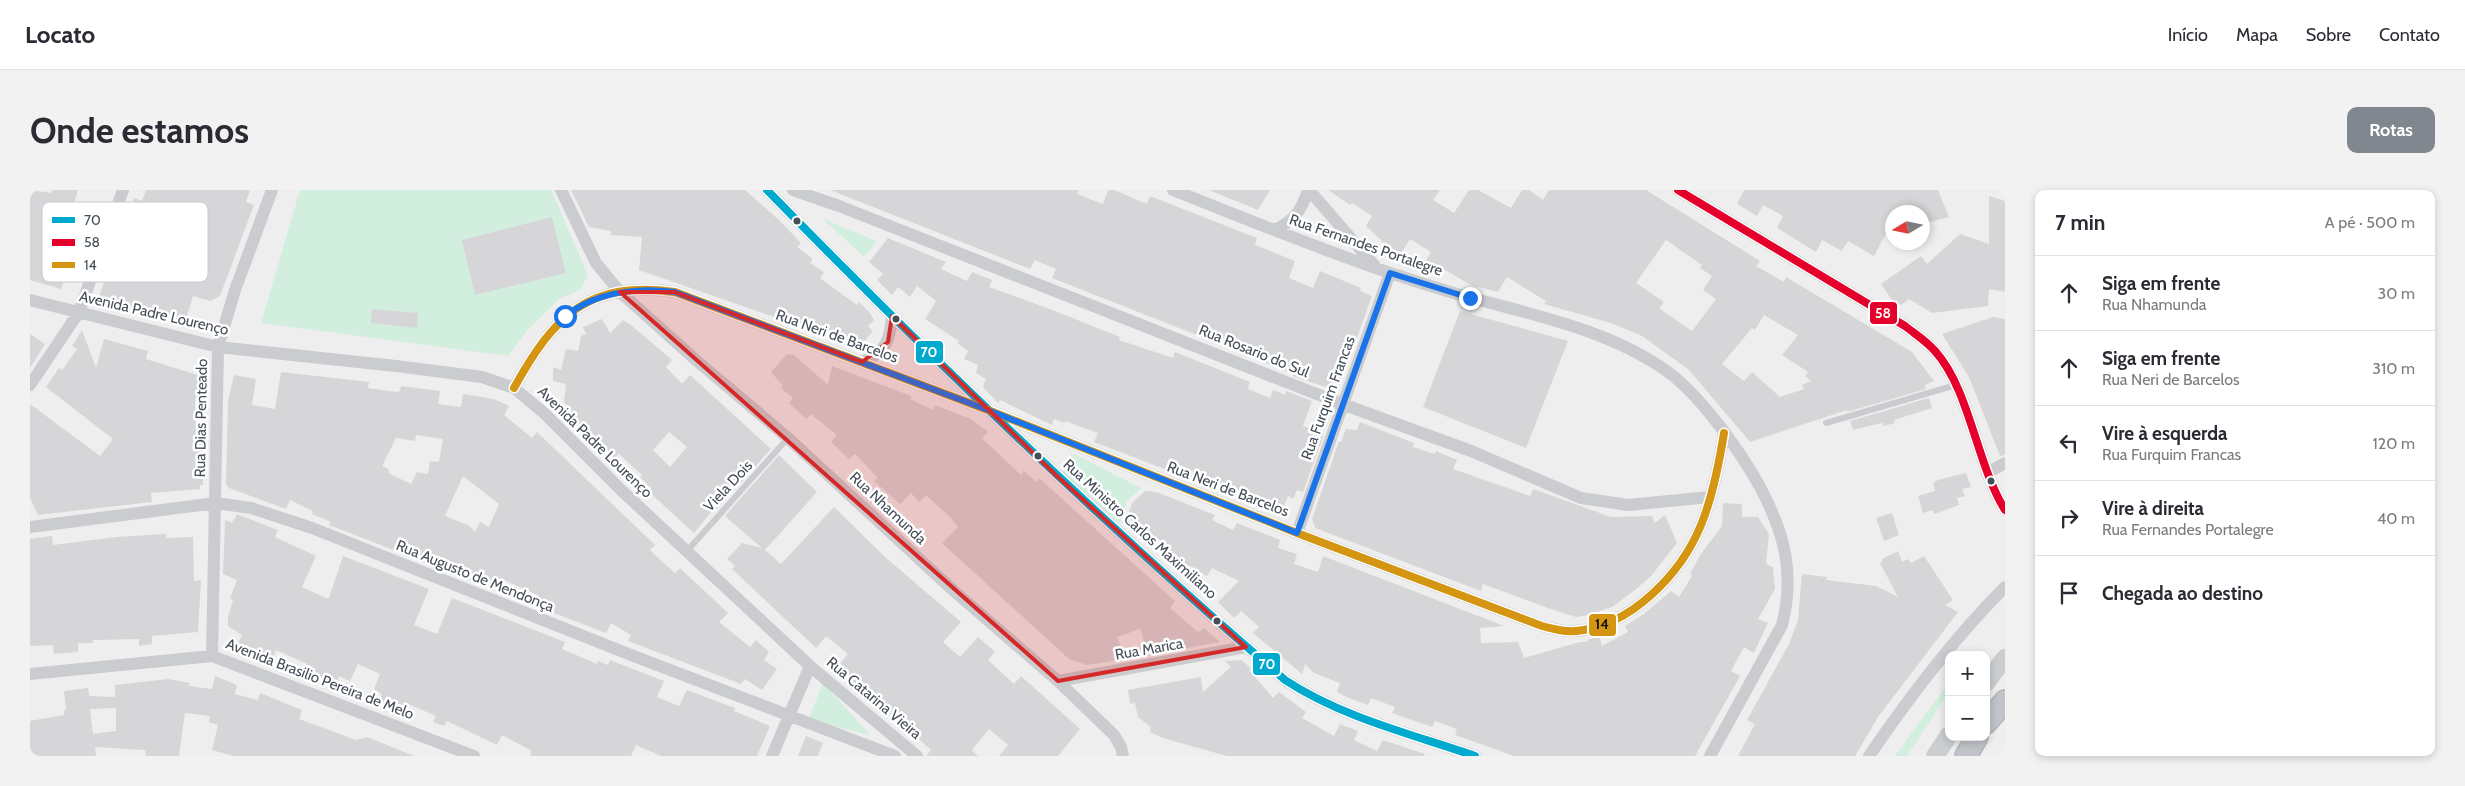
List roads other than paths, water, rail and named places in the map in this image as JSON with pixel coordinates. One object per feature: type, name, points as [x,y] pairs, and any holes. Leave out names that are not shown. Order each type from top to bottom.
[{"type":"highway","points":[[1990,718],[2005,701]]},
{"type":"highway","points":[[1966,756],[1975,741]]},
{"type":"main road","points":[[1990,677],[2005,658]]},
{"type":"main road","points":[[1934,756],[1945,741]]},
{"type":"street","points":[[119,202],[123,190]]},
{"type":"street","name":"Rua Dias Penteado","points":[[212,656],[218,347],[235,290],[272,190]]},
{"type":"street","name":"Rua Nhamunda","points":[[561,190],[596,263],[620,292],[697,362],[788,438],[954,591],[1058,681],[1114,736],[1121,747],[1123,756]]},
{"type":"street","name":"Rua Ministro Carlos Maximiliano","points":[[768,190],[892,316],[1056,475],[1285,680],[1302,692],[1374,722],[1475,756]]},
{"type":"street","name":"Rua Rosario do Sul","points":[[793,190],[1342,404],[1471,451],[1581,498],[1628,505],[1710,497]]},
{"type":"street","name":"Rua Fernandes Portalegre","points":[[1173,190],[1390,273],[1470,298],[1511,308],[1620,344],[1669,373],[1694,397],[1724,433],[1754,476],[1774,516],[1784,544],[1789,567],[1789,585],[1782,626],[1710,756]]},
{"type":"street","points":[[1274,230],[1295,217],[1304,202],[1308,190]]},
{"type":"street","points":[[1308,190],[1376,267]]},
{"type":"street","points":[[1678,190],[1905,326],[1935,351],[1956,385],[1987,473],[2005,510]]},
{"type":"street","name":"Rua Furquim Francas","points":[[1297,533],[1390,273]]},
{"type":"street","points":[[30,385],[78,312],[89,282]]},
{"type":"street","name":"Rua Neri de Barcelos","points":[[620,292],[655,289],[675,292],[988,410],[1297,533],[1542,626],[1560,631],[1576,631],[1603,624],[1619,616],[1661,585],[1692,543],[1701,524],[1710,497],[1724,433]]},
{"type":"street","points":[[514,388],[529,360],[556,324],[575,309],[607,295],[620,292]]},
{"type":"street","name":"Avenida Padre Lourenço","points":[[30,300],[218,347],[396,366],[482,378],[514,388],[544,413],[621,490],[810,666]]},
{"type":"street","points":[[862,362],[873,357],[888,342],[892,316]]},
{"type":"street","points":[[1987,473],[2005,463]]},
{"type":"street","name":"Rua Augusto de Mendonça","points":[[30,528],[216,503],[275,514],[895,756]]},
{"type":"street","points":[[1869,756],[1892,722],[1972,621],[2005,587]]},
{"type":"street","name":"Rua Marica","points":[[1058,681],[1246,647]]},
{"type":"street","name":"Avenida Brasilio Pereira de Melo","points":[[30,674],[212,656],[449,752],[474,756]]},
{"type":"street","points":[[772,756],[810,666]]},
{"type":"street","name":"Rua Catarina Vieira","points":[[810,666],[917,756]]},
{"type":"lane","points":[[1826,423],[1956,385]]},
{"type":"lane","name":"Viela Dois","points":[[687,550],[788,438]]}]
